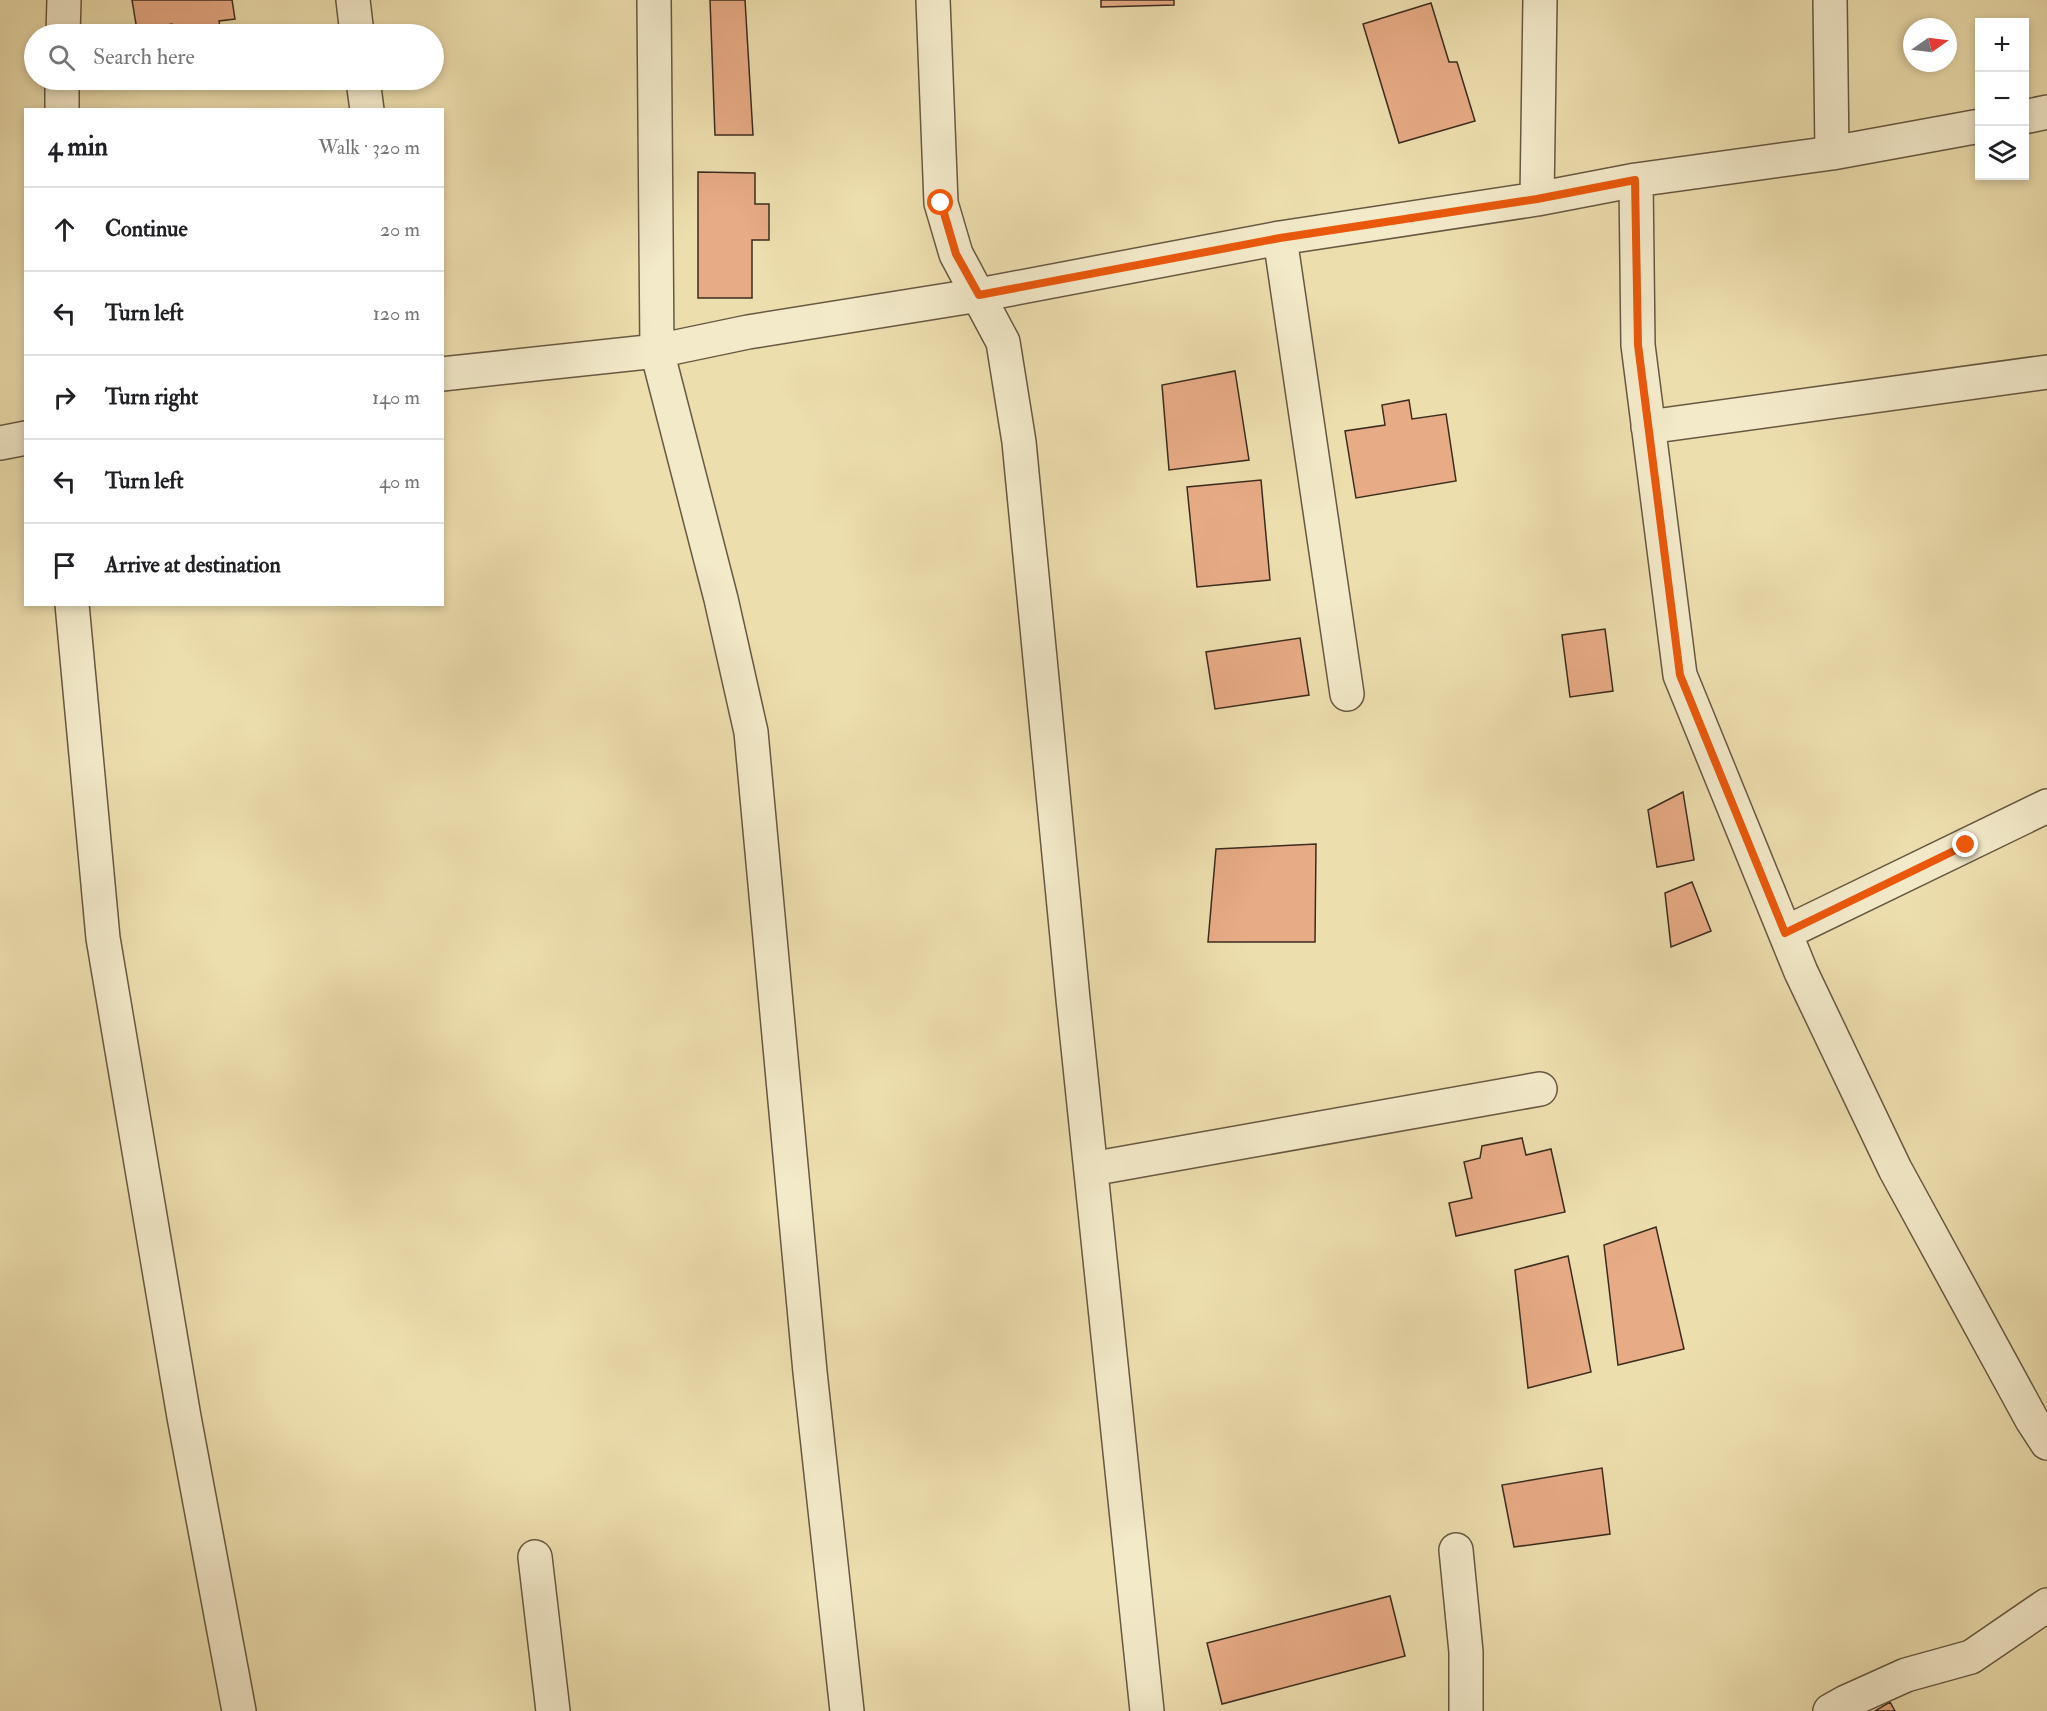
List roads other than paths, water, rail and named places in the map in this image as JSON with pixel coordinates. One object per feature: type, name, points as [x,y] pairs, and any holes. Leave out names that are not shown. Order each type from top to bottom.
[{"type":"street","points":[[63,0],[63,24]]},
{"type":"street","points":[[353,0],[356,24]]},
{"type":"street","points":[[654,0],[657,351],[721,599],[750,732],[810,1372],[847,1711]]},
{"type":"street","points":[[933,0],[941,203],[956,254],[1003,342],[1019,442],[1147,1711]]},
{"type":"street","points":[[1537,199],[1540,0]]},
{"type":"street","points":[[1830,0],[1832,153]]},
{"type":"street","points":[[62,90],[62,108]]},
{"type":"street","points":[[364,90],[367,108]]},
{"type":"street","points":[[2029,116],[2047,112]]},
{"type":"street","points":[[444,374],[657,351],[747,332],[979,295],[1280,238],[1537,199],[1635,180],[1832,153],[1975,127]]},
{"type":"street","points":[[1635,180],[1638,345],[1680,675],[1801,972],[1895,1169],[2026,1410],[2047,1443]]},
{"type":"street","points":[[1280,238],[1347,694]]},
{"type":"street","points":[[1648,427],[2047,372]]},
{"type":"street","points":[[0,443],[24,438]]},
{"type":"street","points":[[72,606],[103,938],[184,1417],[239,1711]]},
{"type":"street","points":[[1785,933],[2047,806]]},
{"type":"street","points":[[1091,1169],[1540,1089]]},
{"type":"street","points":[[1456,1550],[1466,1652],[1466,1711]]},
{"type":"street","points":[[535,1557],[553,1711]]},
{"type":"street","points":[[1830,1711],[1906,1675],[1971,1657],[2047,1605]]}]
